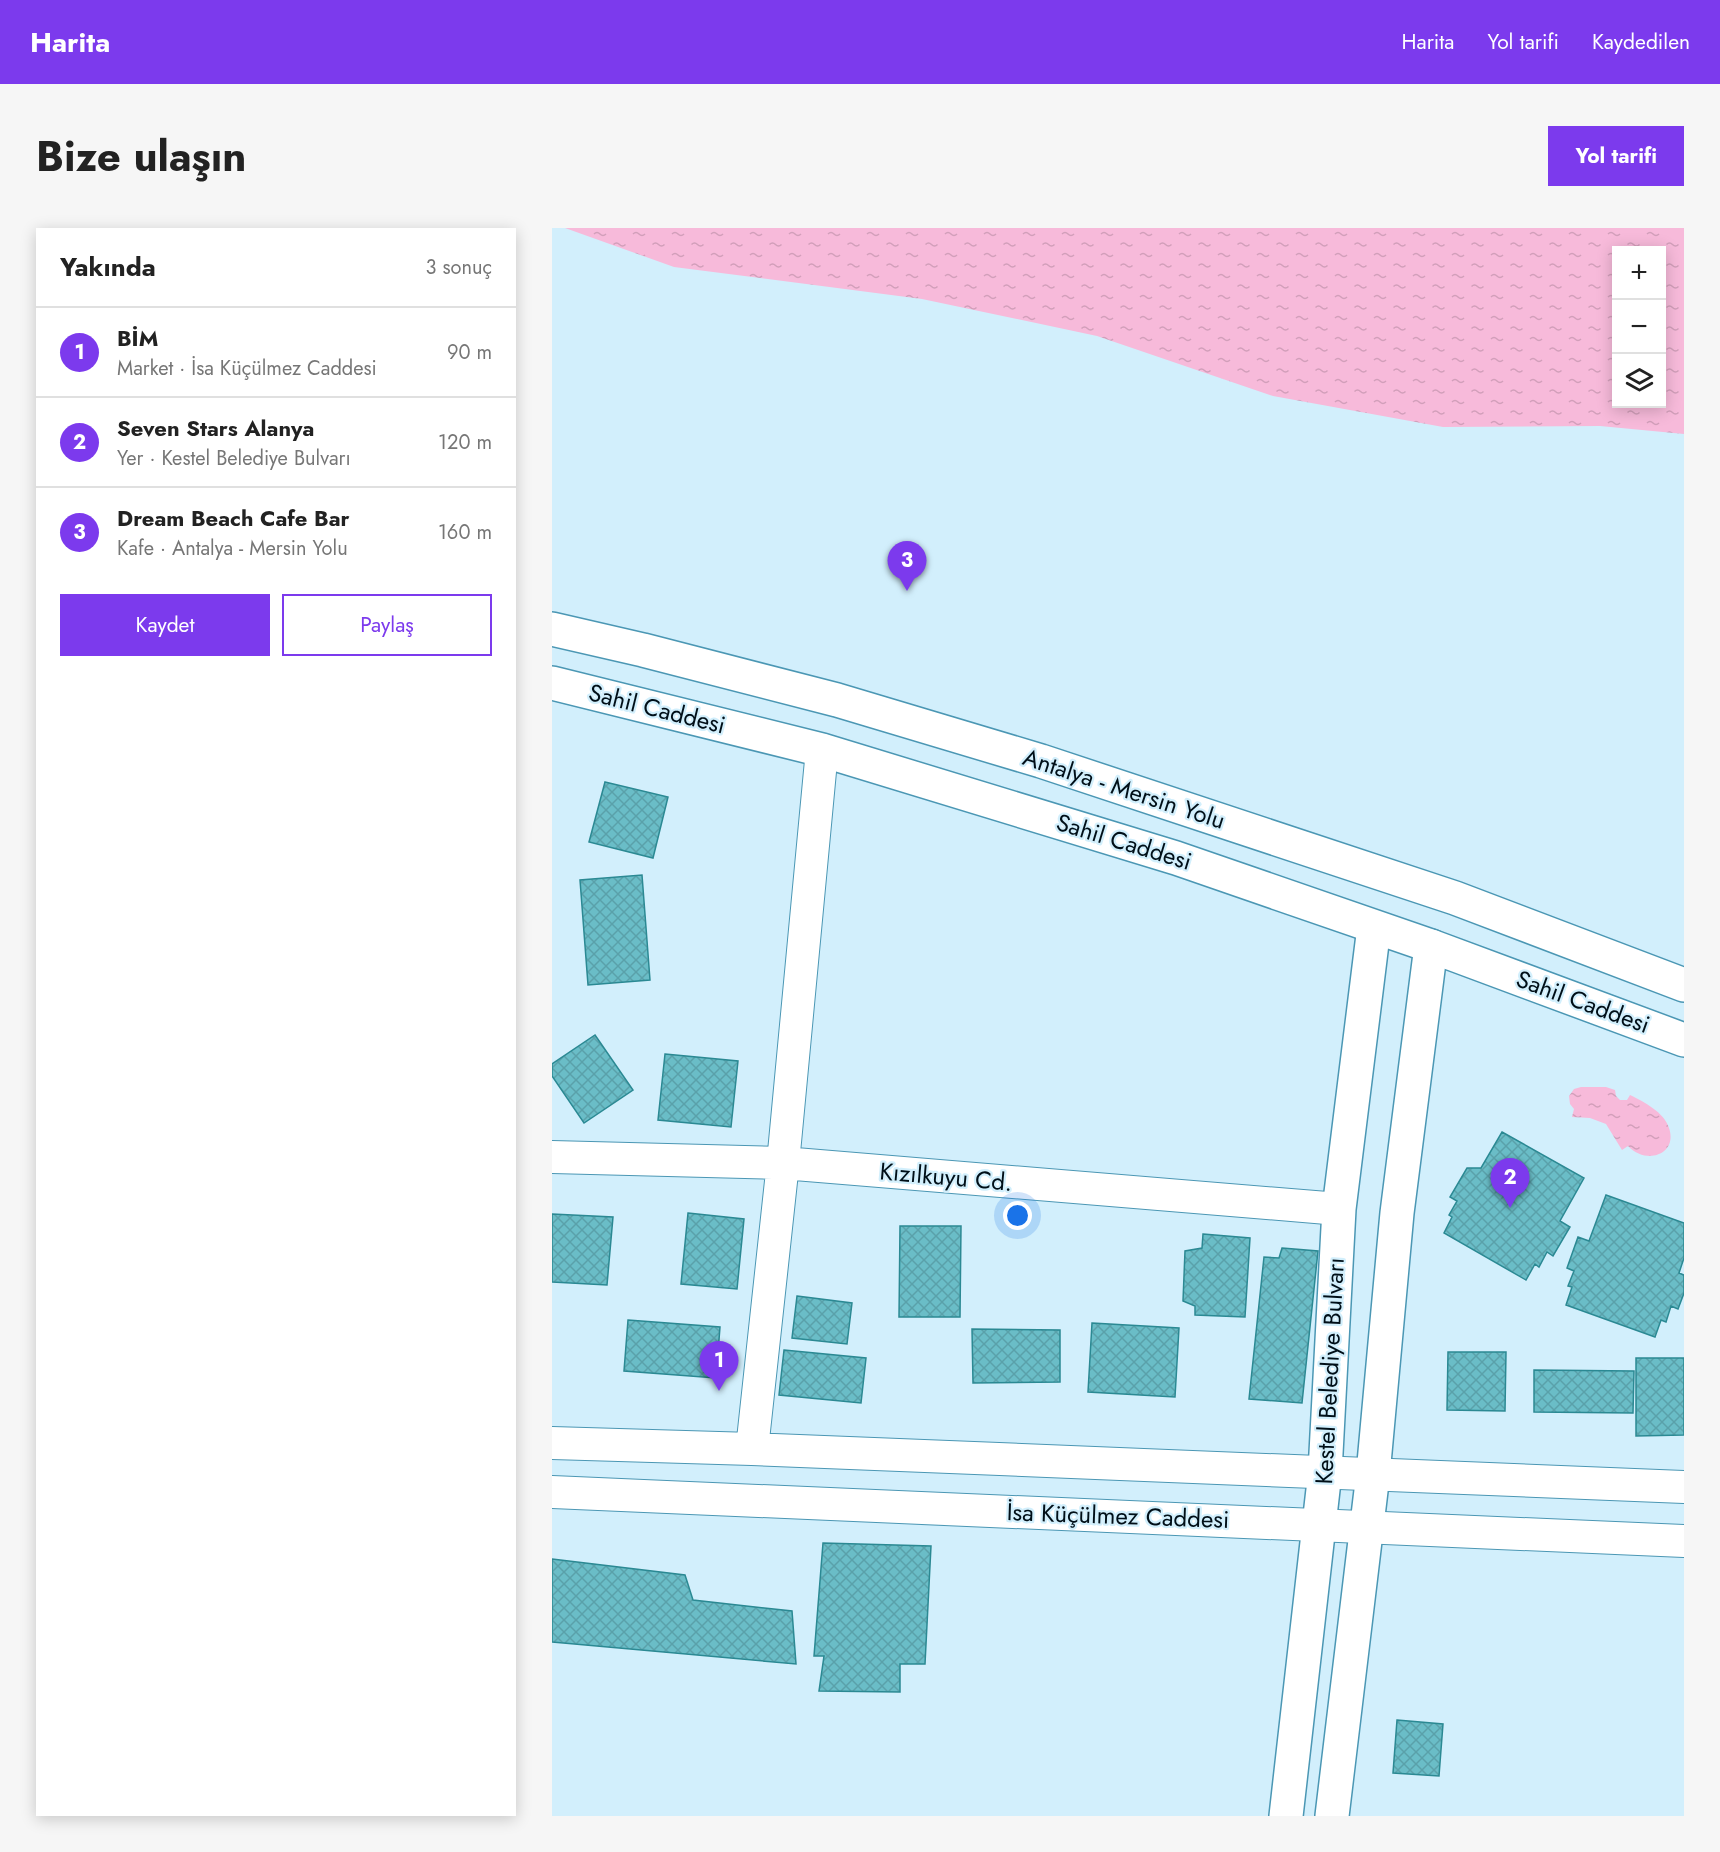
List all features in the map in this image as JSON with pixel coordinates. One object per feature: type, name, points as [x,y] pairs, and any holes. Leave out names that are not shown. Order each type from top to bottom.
[{"type":"main road","name":"Antalya - Mersin Yolu","points":[[552,629],[837,700],[1041,761],[1455,898],[1684,985]]},
{"type":"main road","name":"Sahil Caddesi","points":[[552,683],[822,750],[1176,858],[1431,946],[1684,1040]]},
{"type":"main road","name":"Kestel Belediye Bulvarı","points":[[1286,1816],[1325,1472],[1339,1209],[1374,927]]},
{"type":"main road","name":"Kestel Belediye Bulvarı","points":[[1332,1816],[1373,1474],[1397,1213],[1431,946]]},
{"type":"street","points":[[752,1449],[783,1163],[822,750]]},
{"type":"street","name":"Kızılkuyu Cd.","points":[[552,1157],[783,1163],[1339,1209]]},
{"type":"street","points":[[552,1443],[1684,1487]]},
{"type":"street","name":"İsa Küçülmez Caddesi","points":[[552,1492],[1684,1541]]},
{"type":"water","points":[[565,228],[1684,228],[1684,434],[1600,426],[1443,427],[1273,396],[1097,336],[922,299],[674,267]]},
{"type":"water","points":[[1606,1087],[1615,1090],[1620,1100],[1627,1100],[1630,1095],[1653,1108],[1663,1117],[1669,1128],[1671,1137],[1669,1145],[1659,1154],[1652,1156],[1636,1152],[1628,1146],[1622,1150],[1606,1124],[1590,1118],[1572,1117],[1574,1109],[1570,1104],[1569,1096],[1574,1089]]},
{"type":"building","points":[[605,782],[668,797],[653,858],[589,842]]},
{"type":"building","points":[[642,875],[650,980],[588,985],[580,880]]},
{"type":"building","points":[[595,1035],[633,1090],[584,1123],[552,1076],[552,1064]]},
{"type":"building","points":[[665,1054],[738,1061],[731,1127],[658,1120]]},
{"type":"building","points":[[1502,1132],[1584,1178],[1560,1221],[1570,1227],[1553,1256],[1547,1252],[1539,1267],[1535,1264],[1526,1280],[1444,1233],[1452,1217],[1449,1215],[1457,1201],[1450,1197],[1467,1168],[1481,1168]]},
{"type":"building","points":[[1606,1195],[1684,1223],[1684,1258],[1679,1273],[1684,1275],[1684,1293],[1678,1309],[1671,1306],[1666,1322],[1661,1320],[1655,1337],[1566,1305],[1572,1287],[1568,1286],[1574,1271],[1567,1268],[1578,1237],[1589,1241]]},
{"type":"building","points":[[688,1213],[744,1219],[737,1289],[681,1284]]},
{"type":"building","points":[[552,1214],[613,1217],[607,1285],[552,1282]]},
{"type":"building","points":[[900,1226],[961,1226],[960,1317],[899,1317]]},
{"type":"building","points":[[1203,1234],[1250,1238],[1245,1317],[1195,1315],[1195,1306],[1183,1301],[1185,1251],[1202,1248]]},
{"type":"building","points":[[1282,1248],[1318,1251],[1302,1403],[1249,1399],[1264,1257],[1279,1258]]},
{"type":"building","points":[[797,1296],[852,1303],[847,1344],[792,1338]]},
{"type":"building","points":[[628,1320],[720,1327],[716,1378],[624,1371]]},
{"type":"building","points":[[1092,1323],[1179,1328],[1175,1397],[1088,1392]]},
{"type":"building","points":[[972,1329],[1060,1330],[1060,1382],[973,1383]]},
{"type":"building","points":[[784,1350],[866,1358],[861,1403],[779,1395]]},
{"type":"building","points":[[1448,1352],[1506,1352],[1505,1411],[1447,1410]]},
{"type":"building","points":[[1636,1358],[1684,1358],[1684,1435],[1636,1436]]},
{"type":"building","points":[[1534,1370],[1634,1371],[1633,1413],[1534,1412]]},
{"type":"building","points":[[823,1543],[931,1546],[925,1664],[900,1664],[900,1692],[819,1691],[824,1656],[814,1656]]},
{"type":"building","points":[[552,1559],[685,1575],[693,1600],[792,1611],[796,1664],[552,1642]]},
{"type":"building","points":[[1397,1720],[1443,1724],[1439,1776],[1393,1773]]},
{"type":"place","name":"Dream Beach Cafe Bar","points":[[907,591]]},
{"type":"place","name":"Seven Stars Alanya","points":[[1510,1208]]},
{"type":"place","name":"BİM","points":[[719,1391]]}]
